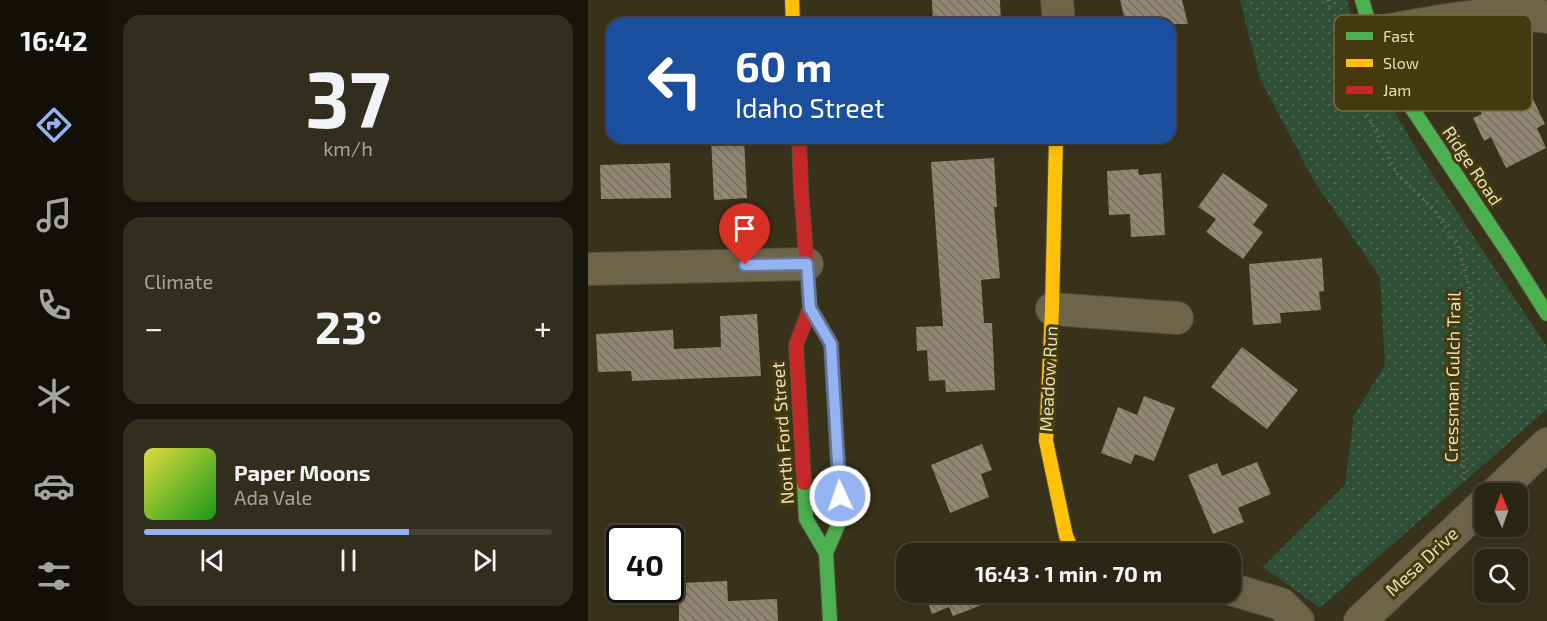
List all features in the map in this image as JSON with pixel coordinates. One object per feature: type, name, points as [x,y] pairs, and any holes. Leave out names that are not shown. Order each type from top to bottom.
[{"type":"street","points":[[792,0],[793,18]]},
{"type":"street","points":[[1058,0],[1059,18]]},
{"type":"street","name":"Ridge Road","points":[[1362,0],[1367,15]]},
{"type":"street","points":[[1485,15],[1547,17]]},
{"type":"street","name":"Ridge Road","points":[[1414,111],[1547,314]]},
{"type":"street","name":"North Ford Street","points":[[799,144],[810,308],[796,345],[806,519],[826,553]]},
{"type":"street","name":"Meadow Run","points":[[1056,144],[1046,441],[1069,543]]},
{"type":"street","points":[[588,269],[807,264]]},
{"type":"street","name":"North Ford Street","points":[[810,308],[831,344],[841,518],[826,553],[830,621]]},
{"type":"street","name":"Meadow Run","points":[[1052,309],[1177,318]]},
{"type":"street","points":[[1506,483],[1547,444]]},
{"type":"street","name":"Mesa Drive","points":[[1360,621],[1474,513]]},
{"type":"street","points":[[1241,592],[1281,603],[1298,621]]},
{"type":"path","points":[[1328,0],[1334,19]]},
{"type":"path","name":"Cressman Gulch Trail","points":[[1366,111],[1398,175],[1434,210],[1458,245],[1472,294],[1469,359],[1462,425],[1464,479],[1456,488]]},
{"type":"green space","points":[[1240,0],[1347,0],[1352,15],[1334,15],[1334,111],[1394,111],[1421,157],[1547,347],[1547,409],[1320,608],[1263,567],[1345,485],[1354,415],[1385,365],[1380,277],[1314,181],[1260,79]]},
{"type":"building","points":[[932,0],[1000,0],[1001,18],[933,18]]},
{"type":"building","points":[[1120,0],[1182,0],[1188,24],[1176,24],[1176,18],[1124,18]]},
{"type":"building","points":[[1532,97],[1545,124],[1537,128],[1546,148],[1506,168],[1491,137],[1484,141],[1473,118],[1482,114],[1481,111],[1532,111]]},
{"type":"building","points":[[711,144],[744,144],[747,198],[714,200]]},
{"type":"building","points":[[994,158],[997,207],[994,207],[1000,278],[981,280],[984,323],[992,323],[995,390],[946,392],[945,380],[929,381],[927,350],[917,351],[916,327],[943,326],[931,162]]},
{"type":"building","points":[[670,163],[671,198],[601,199],[600,165]]},
{"type":"building","points":[[1138,169],[1139,175],[1161,173],[1165,235],[1131,237],[1130,214],[1109,215],[1107,171]]},
{"type":"building","points":[[1223,173],[1268,205],[1253,225],[1263,232],[1243,259],[1206,232],[1216,219],[1198,207]]},
{"type":"building","points":[[1322,258],[1324,291],[1319,292],[1321,310],[1280,313],[1281,323],[1253,325],[1249,264]]},
{"type":"building","points":[[757,314],[761,376],[632,381],[631,371],[598,372],[596,334],[673,330],[674,349],[721,347],[720,316]]},
{"type":"building","points":[[1242,347],[1298,390],[1267,429],[1211,387]]},
{"type":"building","points":[[1144,396],[1175,408],[1154,461],[1135,454],[1131,464],[1101,453],[1118,407],[1137,415]]},
{"type":"building","points":[[982,444],[992,470],[981,474],[989,497],[950,513],[931,465]]},
{"type":"building","points":[[1257,462],[1271,494],[1238,508],[1244,522],[1213,534],[1188,475],[1217,463],[1222,476]]},
{"type":"building","points":[[727,581],[728,601],[777,599],[778,621],[679,621],[679,603],[684,603],[684,583]]},
{"type":"building","points":[[928,603],[987,603],[953,616],[949,607],[932,614]]},
{"type":"traffic: fast","points":[[1362,0],[1367,15]]},
{"type":"traffic: fast","points":[[1414,111],[1547,314]]},
{"type":"traffic: fast","points":[[810,308],[831,344],[841,518],[826,553],[830,621]]},
{"type":"traffic: fast","points":[[804,483],[806,519],[826,553]]},
{"type":"traffic: slow","points":[[792,0],[793,18]]},
{"type":"traffic: slow","points":[[1056,144],[1046,441],[1069,543]]},
{"type":"traffic: jam","points":[[799,144],[810,308],[796,345],[804,483]]},
{"type":"route","points":[[745,265],[807,264],[810,308],[831,344],[840,496]]}]
